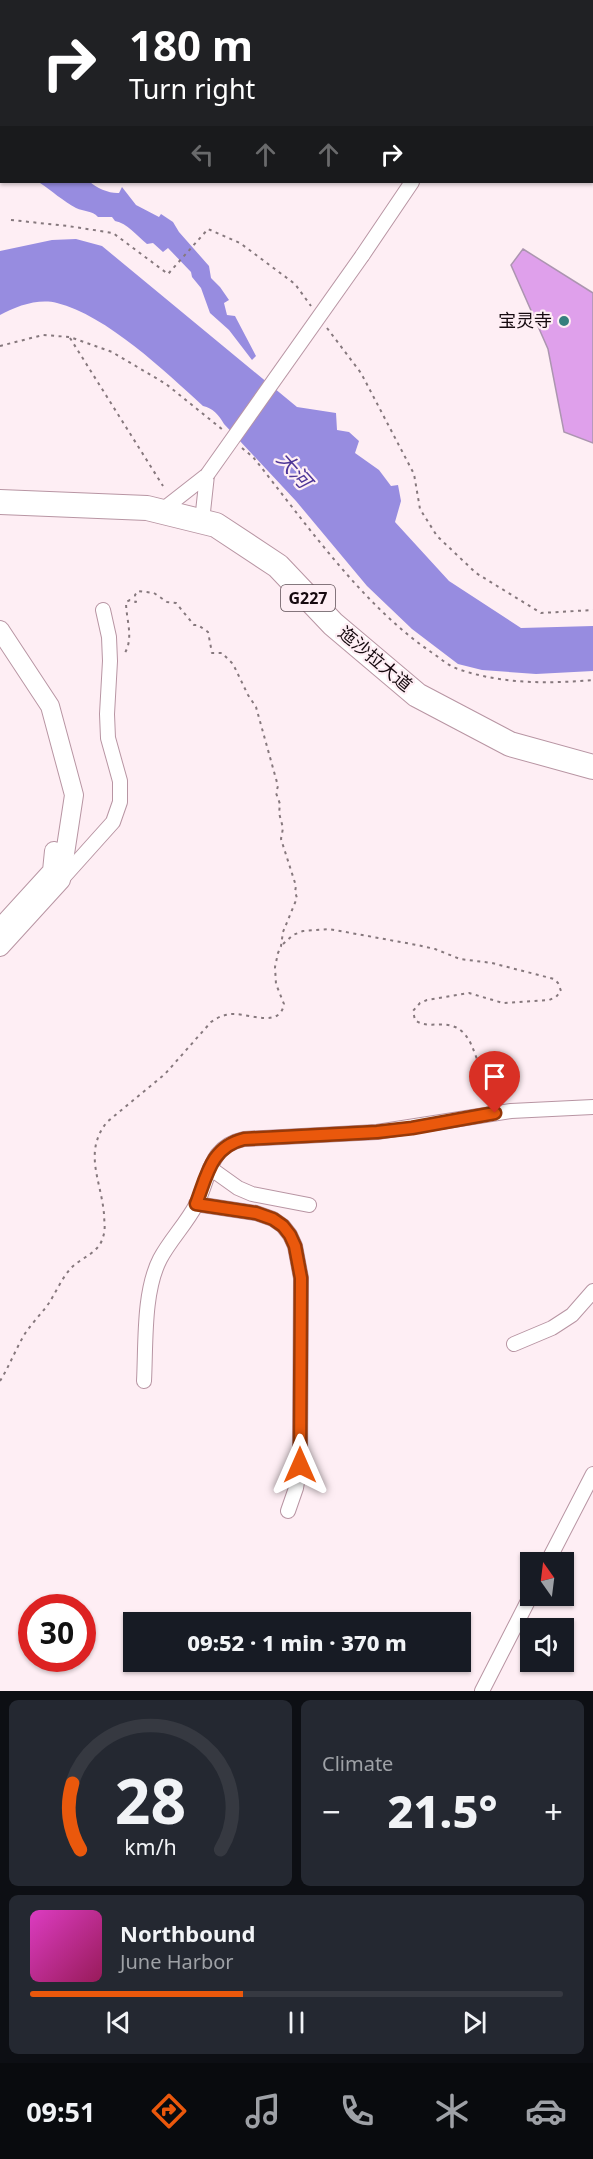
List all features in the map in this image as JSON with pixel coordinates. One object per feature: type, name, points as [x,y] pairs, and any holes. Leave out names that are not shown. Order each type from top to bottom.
[{"type":"highway","name":"迤沙拉大道","points":[[0,502],[147,508],[216,525],[278,566],[333,624],[417,695],[510,744],[593,766]]},
{"type":"street","points":[[161,511],[207,475],[411,183]]},
{"type":"street","points":[[202,521],[207,475]]},
{"type":"street","points":[[0,947],[113,822],[120,802],[120,781],[108,738],[110,661],[103,610]]},
{"type":"street","points":[[0,630],[50,706],[75,795],[61,880]]},
{"type":"street","points":[[0,652],[38,710],[63,794],[52,871],[0,928]]},
{"type":"street","points":[[144,1381],[148,1310],[152,1283],[160,1259],[196,1204],[210,1168],[219,1151],[226,1145],[244,1139],[412,1128],[511,1111],[593,1107]]},
{"type":"street","points":[[210,1168],[238,1188],[252,1194],[309,1205]]},
{"type":"street","points":[[196,1204],[256,1213],[273,1219],[283,1226],[295,1246],[301,1278],[300,1465],[296,1488],[288,1511]]},
{"type":"street","points":[[514,1344],[552,1328],[572,1315],[593,1291]]},
{"type":"street","points":[[554,1552],[593,1474]]},
{"type":"street","points":[[482,1691],[525,1606]]},
{"type":"path","points":[[11,220],[68,225],[113,233],[168,274],[208,229],[240,243],[294,284],[315,310]]},
{"type":"path","points":[[321,320],[361,373],[414,474],[420,509],[437,536],[476,573],[541,614],[593,610]]},
{"type":"path","points":[[0,346],[43,335],[70,337],[112,352],[157,379],[212,420],[228,435]]},
{"type":"path","points":[[70,337],[162,486]]},
{"type":"path","points":[[236,443],[253,458],[375,604],[412,639],[455,668],[502,681],[593,680]]},
{"type":"path","points":[[0,1381],[13,1360],[24,1335],[68,1272],[96,1249],[104,1236],[102,1199],[94,1160],[96,1139],[100,1130],[165,1074],[211,1022],[226,1015],[236,1014],[266,1019],[280,1015],[284,1004],[276,984],[275,967],[283,932],[297,898],[296,886],[281,839],[283,828],[276,793],[278,786],[259,714],[233,664],[222,653],[212,653],[208,632],[194,625],[176,603],[167,602],[154,593],[140,591],[135,593],[136,602],[130,600],[126,602],[130,634],[126,651],[120,660],[110,661]]},
{"type":"path","points":[[281,946],[293,935],[303,931],[329,929],[417,945],[460,959],[492,963],[554,979],[561,991],[556,998],[549,1000],[503,1003],[469,993],[428,1000],[420,1003],[413,1011],[414,1020],[419,1023],[447,1024],[457,1027],[465,1034],[481,1067],[511,1111]]},
{"type":"water","points":[[40,183],[92,183],[116,193],[119,193],[122,187],[136,205],[159,217],[161,214],[173,222],[209,266],[211,278],[229,300],[224,303],[227,315],[235,316],[256,356],[252,360],[229,330],[210,313],[201,288],[192,277],[191,272],[168,248],[163,252],[153,243],[147,244],[128,227],[115,221],[112,217],[98,217],[67,202]]},
{"type":"water","name":"大河","points":[[76,239],[102,246],[297,407],[336,413],[337,430],[349,432],[359,441],[355,453],[379,470],[391,486],[398,485],[401,501],[395,522],[449,581],[521,628],[593,626],[593,671],[536,674],[482,670],[458,664],[412,629],[367,586],[296,501],[215,412],[203,406],[134,346],[95,319],[76,309],[57,303],[28,304],[0,315],[0,251],[52,240]]},
{"type":"building","name":"宝灵寺","points":[[523,249],[593,293],[593,443],[564,432],[548,349],[511,265]]},
{"type":"place","name":"宝灵寺","points":[[564,321]]},
{"type":"route","points":[[300,1465],[301,1278],[295,1246],[283,1226],[273,1219],[256,1213],[196,1204],[219,1151],[234,1141],[244,1139],[377,1132],[495,1113]]}]
